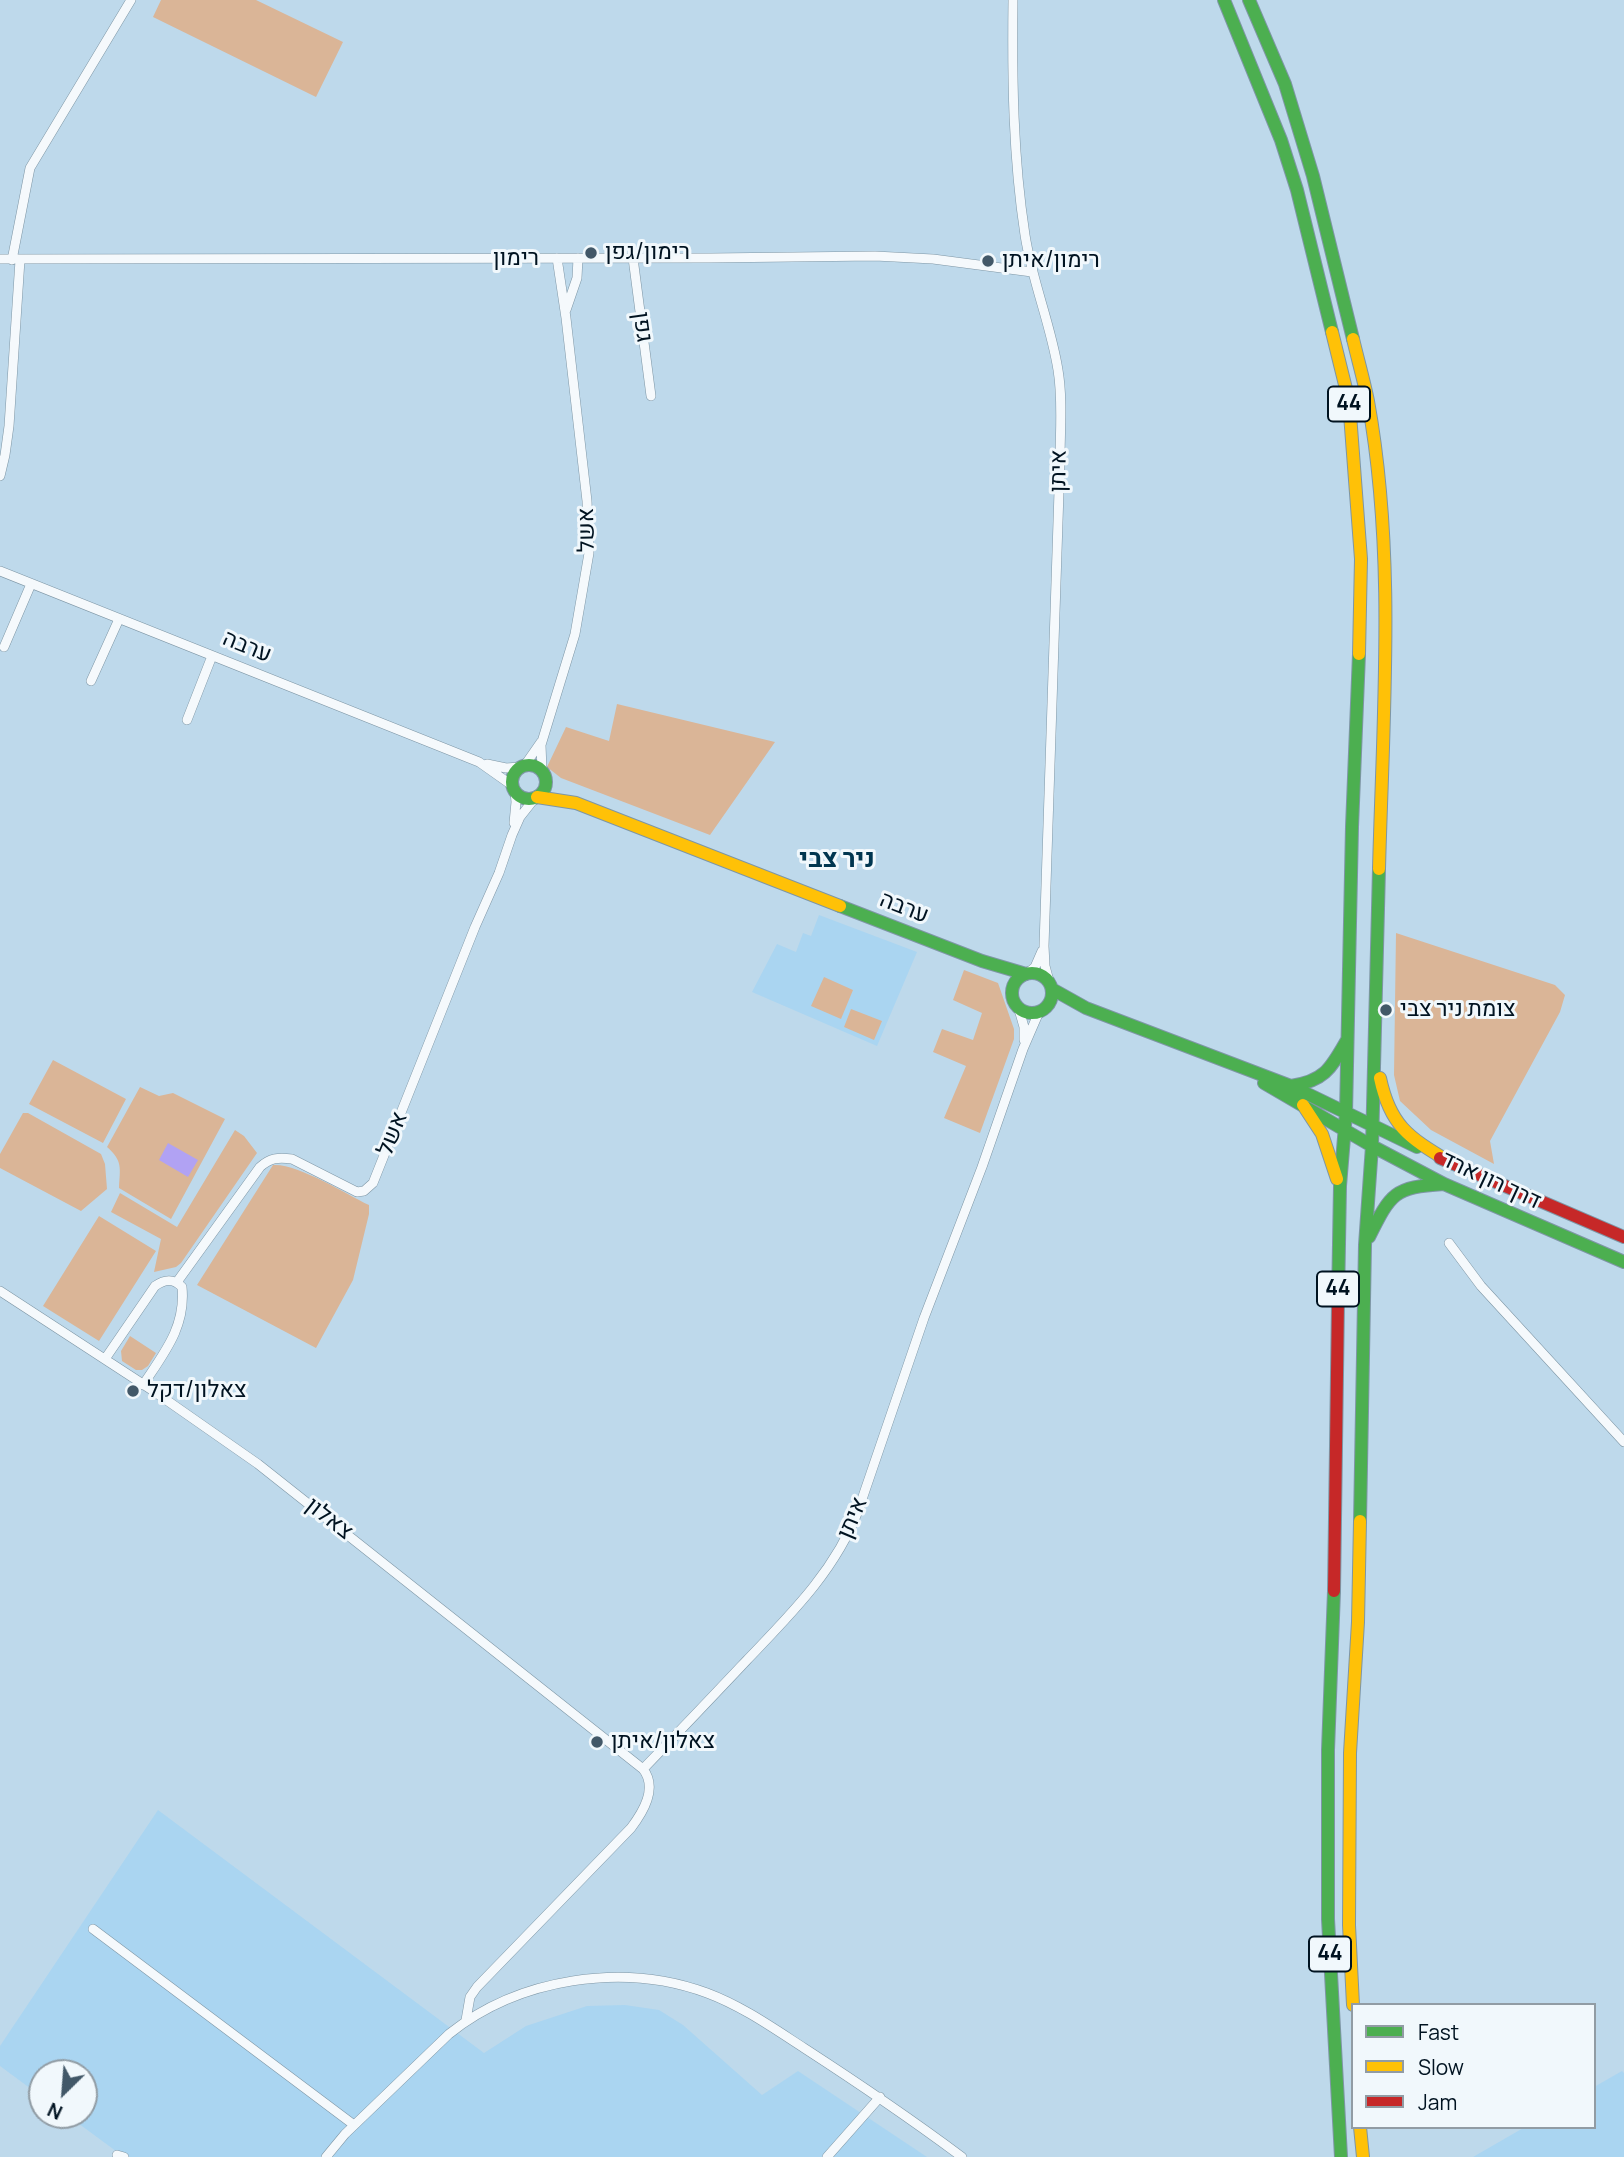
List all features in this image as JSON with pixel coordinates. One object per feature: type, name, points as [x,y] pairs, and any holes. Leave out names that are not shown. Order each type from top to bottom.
[{"type":"main road","name":"44","points":[[1224,0],[1290,167],[1349,401],[1361,559],[1346,1113],[1340,1186],[1335,1553],[1328,1750],[1328,1919],[1342,2157]]},
{"type":"main road","name":"44","points":[[1251,0],[1285,84],[1316,190],[1368,401],[1379,487],[1386,594],[1373,1127],[1365,1245],[1358,1622],[1350,1753],[1349,1925],[1353,2003]]},
{"type":"main road","points":[[534,765],[544,774],[545,788],[536,798],[524,798],[514,789],[513,775],[523,766],[534,765]]},
{"type":"main road","name":"ערבה","points":[[544,774],[551,786],[576,803],[982,961],[1027,974]]},
{"type":"main road","name":"ערבה","points":[[536,798],[576,803]]},
{"type":"main road","name":"ערבה","points":[[982,961],[999,972],[1015,1000]]},
{"type":"main road","points":[[1086,1008],[1060,1006],[1025,1012],[1015,1000],[1015,983],[1027,974],[1040,974],[1050,985],[1086,1008],[1227,1062]]},
{"type":"main road","points":[[1041,1011],[1050,1003],[1050,985]]},
{"type":"main road","points":[[1292,1086],[1316,1082],[1325,1075],[1348,1038]]},
{"type":"main road","points":[[1375,1055],[1387,1105],[1402,1130],[1414,1141],[1448,1161]]},
{"type":"main road","name":"דרך רון ארד","points":[[1227,1062],[1292,1086],[1373,1127],[1624,1237]]},
{"type":"main road","name":"דרך רון ארד","points":[[1227,1062],[1372,1146],[1444,1184],[1624,1262]]},
{"type":"main road","points":[[1303,1105],[1322,1134],[1340,1186]]},
{"type":"main road","points":[[1365,1245],[1386,1203],[1396,1193],[1407,1186],[1444,1184]]},
{"type":"main road","points":[[1360,2129],[1363,2157]]},
{"type":"street","points":[[0,476],[9,426],[16,260],[30,168],[131,0]]},
{"type":"street","name":"איתן","points":[[1013,0],[1014,136],[1020,204],[1032,272],[1052,343],[1060,384],[1060,461],[1044,946],[1050,985]]},
{"type":"street","name":"רימון","points":[[0,259],[902,256],[1032,272]]},
{"type":"street","name":"אשל","points":[[544,774],[541,752],[543,737],[575,634],[589,553],[588,514],[557,258]]},
{"type":"street","name":"אשל","points":[[566,318],[566,307],[579,269],[578,258]]},
{"type":"street","name":"גפן","points":[[632,258],[651,396]]},
{"type":"street","name":"ערבה","points":[[0,572],[478,762],[506,768],[523,766]]},
{"type":"street","points":[[4,647],[31,584]]},
{"type":"street","points":[[91,681],[119,619]]},
{"type":"street","points":[[187,720],[212,656]]},
{"type":"street","name":"אשל","points":[[523,766],[543,737]]},
{"type":"street","name":"ערבה","points":[[478,762],[514,789]]},
{"type":"street","name":"אשל","points":[[512,835],[516,802],[514,789]]},
{"type":"street","name":"אשל","points":[[105,1359],[155,1286],[162,1281],[177,1282],[267,1161],[283,1157],[292,1160],[357,1192],[364,1191],[373,1183],[512,835],[520,817],[536,798]]},
{"type":"street","name":"איתן","points":[[1027,974],[1040,958],[1044,946]]},
{"type":"street","name":"איתן","points":[[1015,1000],[1024,1027],[1023,1049]]},
{"type":"street","name":"איתן","points":[[643,1769],[790,1615],[818,1582],[845,1541],[1023,1049],[1041,1011]]},
{"type":"street","points":[[1449,1243],[1481,1286],[1624,1443]]},
{"type":"street","points":[[143,1385],[180,1324],[183,1294],[182,1287],[177,1282]]},
{"type":"street","name":"צאלון","points":[[0,1290],[274,1475],[643,1769]]},
{"type":"street","points":[[466,2020],[470,1997],[477,1987],[615,1847],[640,1816],[650,1780],[643,1769]]},
{"type":"street","points":[[93,1929],[354,2125]]},
{"type":"street","points":[[326,2157],[354,2125],[466,2020],[512,1997],[557,1984],[576,1980],[618,1978],[665,1982],[726,2000],[880,2097],[962,2157]]},
{"type":"street","points":[[827,2157],[880,2097]]},
{"type":"shaded area","points":[[161,0],[256,0],[343,42],[316,97],[153,17]]},
{"type":"shaded area","points":[[617,704],[775,742],[710,835],[561,778],[547,767],[566,727],[609,741]]},
{"type":"shaded area","points":[[819,915],[917,952],[877,1046],[752,992],[777,944],[796,952],[803,933],[811,936]]},
{"type":"shaded area","points":[[1396,933],[1555,985],[1565,995],[1560,1012],[1490,1141],[1494,1164],[1431,1130],[1400,1101],[1394,1075]]},
{"type":"shaded area","points":[[964,970],[998,983],[1014,1029],[1014,1039],[980,1133],[944,1118],[966,1066],[933,1052],[942,1029],[973,1040],[982,1013],[953,1000]]},
{"type":"shaded area","points":[[824,977],[853,990],[841,1019],[811,1006]]},
{"type":"shaded area","points":[[851,1009],[882,1021],[874,1040],[844,1027]]},
{"type":"shaded area","points":[[53,1060],[126,1099],[103,1143],[29,1104]]},
{"type":"shaded area","points":[[140,1087],[159,1096],[173,1093],[225,1119],[171,1219],[119,1188],[118,1161],[107,1147]]},
{"type":"shaded area","points":[[23,1113],[28,1113],[101,1154],[105,1164],[107,1189],[81,1211],[0,1168],[0,1154]]},
{"type":"shaded area","points":[[235,1130],[244,1136],[257,1153],[181,1263],[176,1267],[154,1272],[161,1239],[111,1212],[120,1193],[177,1227]]},
{"type":"shaded area","points":[[168,1143],[198,1160],[188,1177],[159,1160]]},
{"type":"shaded area","points":[[273,1165],[308,1174],[369,1205],[353,1280],[316,1348],[197,1285]]},
{"type":"shaded area","points":[[99,1216],[156,1251],[99,1341],[43,1306]]},
{"type":"shaded area","points":[[130,1336],[156,1353],[142,1370],[136,1370],[122,1361],[121,1351]]},
{"type":"shaded area","points":[[158,1810],[484,2053],[526,2026],[587,2006],[625,2005],[659,2010],[683,2025],[762,2095],[798,2071],[927,2157],[124,2157],[86,2129],[98,2129],[98,2059],[28,2059],[28,2087],[0,2066],[0,2046]]},
{"type":"shaded area","points":[[1622,2071],[1624,2073],[1624,2157],[1473,2157],[1522,2129],[1596,2129],[1596,2086]]},
{"type":"traffic: fast","points":[[1224,0],[1281,140],[1297,190],[1332,332]]},
{"type":"traffic: fast","points":[[1249,0],[1285,84],[1313,176],[1353,339]]},
{"type":"traffic: fast","points":[[1338,1301],[1359,654]]},
{"type":"traffic: fast","points":[[529,765],[541,770],[546,782],[541,794],[529,799],[517,794],[512,782],[517,770],[529,765]]},
{"type":"traffic: fast","points":[[1360,1521],[1365,1245],[1372,1146],[1379,869]]},
{"type":"traffic: fast","points":[[840,906],[982,961],[1026,974]]},
{"type":"traffic: fast","points":[[1032,973],[1046,979],[1052,993],[1046,1007],[1032,1013],[1018,1007],[1012,993],[1018,979],[1032,973]]},
{"type":"traffic: fast","points":[[1052,989],[1086,1008],[1291,1086],[1417,1147]]},
{"type":"traffic: fast","points":[[1291,1086],[1312,1081],[1326,1072],[1347,1040]]},
{"type":"traffic: fast","points":[[1264,1083],[1444,1184],[1624,1262]]},
{"type":"traffic: fast","points":[[1369,1237],[1383,1211],[1396,1195],[1414,1187],[1444,1184]]},
{"type":"traffic: fast","points":[[1334,1591],[1328,1750],[1328,1919],[1341,2157]]},
{"type":"traffic: slow","points":[[1332,332],[1349,401],[1361,559],[1359,654]]},
{"type":"traffic: slow","points":[[1353,339],[1368,401],[1377,459],[1385,576],[1385,693],[1379,869]]},
{"type":"traffic: slow","points":[[537,797],[576,803],[840,906]]},
{"type":"traffic: slow","points":[[1380,1078],[1395,1119],[1422,1145],[1448,1161]]},
{"type":"traffic: slow","points":[[1303,1105],[1322,1134],[1337,1179]]},
{"type":"traffic: slow","points":[[1353,2003],[1349,1925],[1350,1753],[1358,1622],[1360,1521]]},
{"type":"traffic: slow","points":[[1360,2129],[1363,2157]]},
{"type":"traffic: jam","points":[[1440,1158],[1624,1237]]},
{"type":"traffic: jam","points":[[1334,1591],[1338,1301]]},
{"type":"place","name":"רימון/גפן","points":[[591,253]]},
{"type":"place","name":"רימון/איתן","points":[[988,261]]},
{"type":"place","name":"צומת ניר צבי","points":[[1386,1010]]},
{"type":"place","name":"צאלון/דקל","points":[[133,1391]]},
{"type":"place","name":"צאלון/איתן","points":[[597,1742]]},
{"type":"district","name":"ניר צבי","points":[[837,860]]}]
